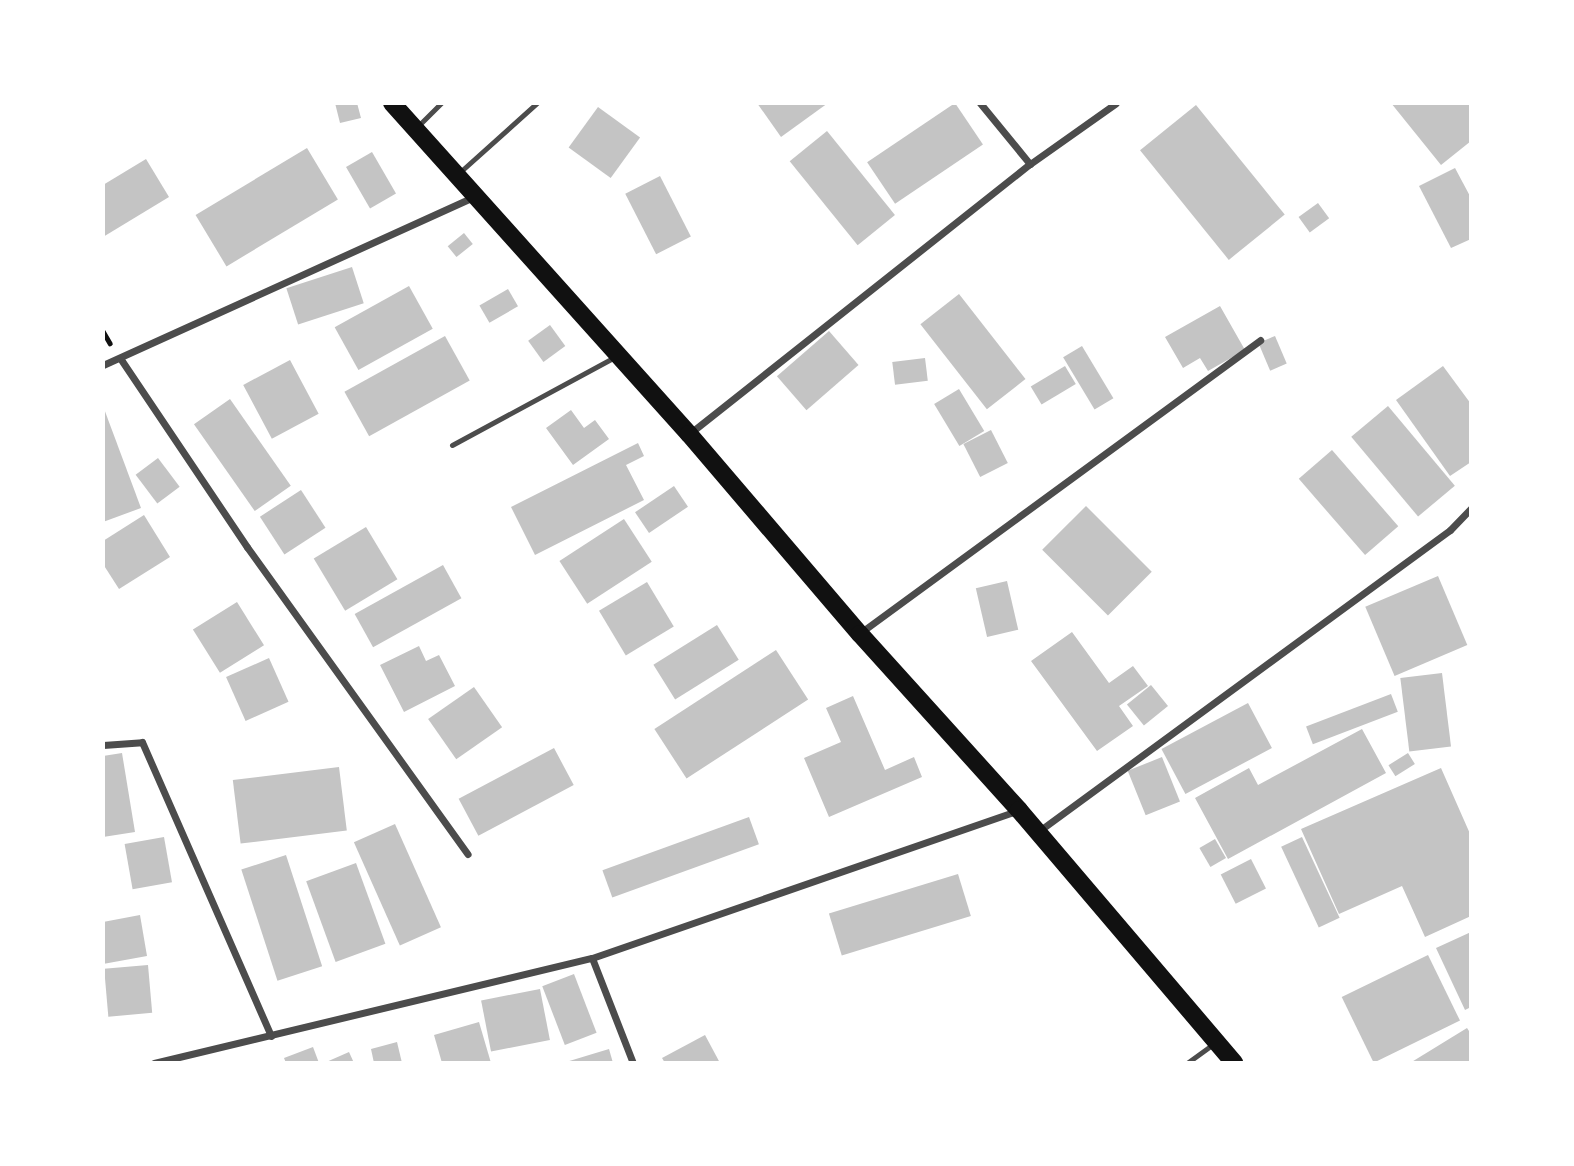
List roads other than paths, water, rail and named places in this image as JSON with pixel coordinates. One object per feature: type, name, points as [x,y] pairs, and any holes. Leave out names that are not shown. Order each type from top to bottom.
[{"type":"main road","points":[[392,103],[473,197],[689,434],[860,634],[1020,810],[1234,1063]]},
{"type":"street","points":[[979,103],[1030,164]]},
{"type":"street","points":[[689,434],[1030,164],[1116,103]]},
{"type":"street","points":[[103,365],[473,197]]},
{"type":"street","points":[[860,634],[1261,340]]},
{"type":"street","points":[[120,358],[247,547],[468,854]]},
{"type":"street","points":[[1038,831],[1450,530],[1471,508]]},
{"type":"street","points":[[103,745],[142,743],[271,1036]]},
{"type":"street","points":[[154,1063],[592,958],[1020,810]]},
{"type":"street","points":[[592,958],[633,1063]]},
{"type":"lane","points":[[415,130],[441,103]]},
{"type":"lane","points":[[456,177],[537,103]]},
{"type":"lane","points":[[452,445],[618,356]]},
{"type":"lane","points":[[1187,1063],[1216,1042]]}]
